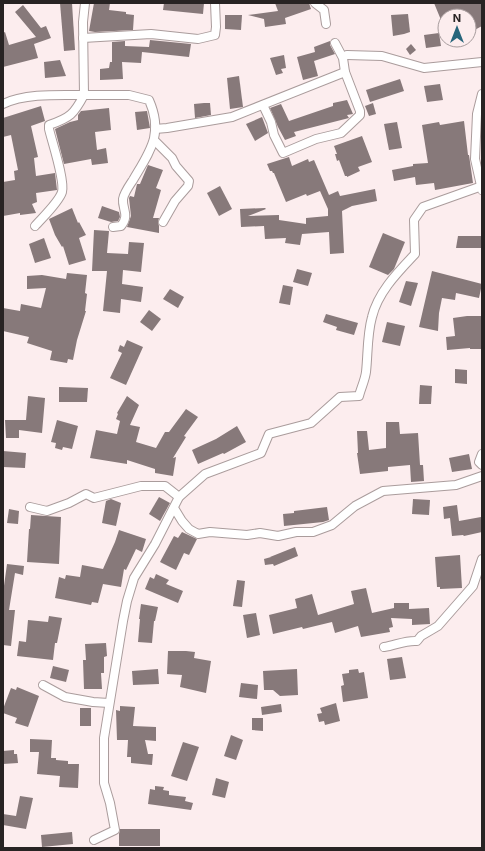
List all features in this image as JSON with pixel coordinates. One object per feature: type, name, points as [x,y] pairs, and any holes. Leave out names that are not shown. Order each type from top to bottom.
[{"type":"street","points":[[34,226],[43,218],[59,198],[62,191],[61,178],[49,125],[74,113],[84,95],[83,38],[85,3]]},
{"type":"street","points":[[83,38],[151,34],[198,39],[215,35],[215,3]]},
{"type":"street","points":[[315,3],[324,10],[326,24]]},
{"type":"street","points":[[264,105],[271,122],[274,135],[283,152],[316,139],[342,133],[360,115],[353,91],[345,72],[343,58],[335,42]]},
{"type":"street","points":[[347,55],[382,56],[424,68],[482,62]]},
{"type":"street","points":[[155,129],[232,117],[345,72]]},
{"type":"street","points":[[482,94],[477,114],[475,159],[482,186],[482,192]]},
{"type":"street","points":[[3,104],[28,97],[51,95],[128,95],[149,100],[154,111],[154,140],[150,151],[128,187],[123,200],[126,211],[124,223],[121,226],[113,227]]},
{"type":"street","points":[[154,140],[172,158],[176,166],[189,181],[188,186],[175,201],[163,222]]},
{"type":"street","points":[[94,840],[115,830],[110,803],[104,783],[104,738],[122,621],[134,578],[155,544],[179,497],[205,474],[261,453],[269,434],[311,423],[340,397],[359,396],[366,373],[372,317],[377,304],[396,273],[415,254],[414,220],[423,207],[482,186]]},
{"type":"street","points":[[482,454],[479,462],[482,465]]},
{"type":"street","points":[[174,508],[189,529],[198,534],[210,532],[247,534],[260,533],[278,536],[296,532],[313,532],[332,525],[356,506],[383,491],[456,484],[482,476]]},
{"type":"street","points":[[30,507],[47,511],[69,503],[86,494],[94,498],[141,486],[164,486],[179,497]]},
{"type":"street","points":[[384,647],[408,640],[417,641],[421,636],[438,626],[473,586],[482,559]]},
{"type":"street","points":[[43,685],[65,697],[110,703]]},
{"type":"building","points":[[60,3],[72,3],[75,50],[64,51]]},
{"type":"building","points":[[94,3],[110,3],[109,10],[126,12],[126,14],[134,15],[133,30],[89,31]]},
{"type":"building","points":[[164,3],[204,3],[203,14],[163,10]]},
{"type":"building","points":[[275,3],[309,3],[311,9],[285,18],[286,24],[265,27],[264,19],[248,15],[278,11]]},
{"type":"building","points":[[434,3],[482,3],[482,26],[477,29],[477,8],[437,8],[437,10]]},
{"type":"building","points":[[23,5],[41,28],[46,26],[51,38],[34,44],[38,58],[3,67],[3,33],[5,32],[9,45],[36,37],[15,12]]},
{"type":"building","points":[[408,14],[410,32],[393,36],[391,15]]},
{"type":"building","points":[[225,15],[242,15],[241,30],[225,29]]},
{"type":"building","points":[[437,33],[437,47],[426,48],[424,35]]},
{"type":"building","points":[[150,40],[191,44],[189,57],[142,52],[141,63],[122,62],[123,79],[100,80],[100,69],[109,68],[110,62],[112,62],[112,42],[125,41],[125,46],[149,47]]},
{"type":"building","points":[[330,41],[330,45],[335,54],[314,61],[318,76],[303,80],[297,57],[315,52],[314,47]]},
{"type":"building","points":[[411,44],[416,50],[410,55],[406,49]]},
{"type":"building","points":[[284,55],[286,68],[281,69],[283,73],[276,75],[270,58]]},
{"type":"building","points":[[60,60],[66,76],[45,78],[44,62]]},
{"type":"building","points":[[239,76],[243,107],[230,109],[227,78]]},
{"type":"building","points":[[400,79],[404,91],[370,102],[366,90]]},
{"type":"building","points":[[440,84],[443,100],[427,102],[424,86]]},
{"type":"building","points":[[347,100],[353,114],[347,115],[349,118],[294,132],[296,136],[285,140],[270,108],[281,104],[289,121],[333,106],[333,103]]},
{"type":"building","points":[[210,103],[211,115],[195,118],[194,104]]},
{"type":"building","points":[[373,103],[376,114],[369,116],[365,106]]},
{"type":"building","points":[[41,106],[45,121],[31,126],[38,157],[34,158],[36,176],[55,173],[57,190],[36,193],[37,202],[32,204],[36,213],[20,215],[20,213],[3,216],[3,182],[15,180],[14,171],[18,170],[11,135],[3,137],[3,118]]},
{"type":"building","points":[[109,108],[111,130],[95,132],[97,150],[106,148],[108,163],[92,165],[91,159],[64,164],[55,129],[78,120],[78,115],[81,111]]},
{"type":"building","points":[[147,111],[150,128],[137,130],[135,112]]},
{"type":"building","points":[[262,117],[268,133],[255,141],[246,124]]},
{"type":"building","points":[[464,121],[473,183],[435,190],[434,183],[416,185],[415,177],[394,181],[392,170],[413,166],[413,164],[428,163],[422,125],[439,122],[440,125]]},
{"type":"building","points":[[397,122],[402,148],[389,150],[384,124]]},
{"type":"building","points":[[362,136],[372,162],[358,167],[360,171],[347,177],[345,176],[339,160],[337,161],[335,154],[337,154],[334,146]]},
{"type":"building","points":[[289,157],[292,166],[308,159],[309,162],[314,160],[329,195],[338,191],[340,196],[375,189],[377,201],[352,206],[342,211],[344,253],[330,254],[329,232],[302,234],[300,245],[285,243],[286,238],[265,239],[264,226],[241,227],[240,209],[265,208],[266,209],[248,216],[279,215],[279,220],[306,224],[306,218],[328,216],[328,209],[320,191],[307,196],[306,194],[286,202],[274,173],[270,171],[267,164]]},
{"type":"building","points":[[148,165],[163,170],[156,188],[161,190],[153,218],[159,218],[159,233],[127,227],[131,216],[129,198],[130,196],[134,197],[137,184],[140,184]]},
{"type":"building","points":[[220,186],[232,209],[219,216],[207,193]]},
{"type":"building","points":[[102,206],[119,212],[120,217],[118,221],[111,222],[98,218]]},
{"type":"building","points":[[72,208],[78,223],[79,222],[86,235],[79,238],[86,260],[69,265],[63,246],[62,247],[55,235],[49,219]]},
{"type":"building","points":[[94,230],[109,231],[107,253],[128,254],[129,242],[144,243],[141,272],[123,270],[122,284],[143,287],[141,302],[121,299],[120,313],[103,311],[107,271],[92,271]]},
{"type":"building","points":[[383,233],[405,242],[394,269],[388,275],[369,267]]},
{"type":"building","points":[[458,236],[482,236],[482,248],[456,248]]},
{"type":"building","points":[[44,238],[51,258],[35,263],[29,244]]},
{"type":"building","points":[[297,269],[312,273],[308,286],[293,282]]},
{"type":"building","points":[[432,271],[482,284],[479,298],[456,293],[455,300],[442,298],[438,331],[419,327]]},
{"type":"building","points":[[67,273],[87,275],[85,293],[87,294],[86,311],[77,340],[73,360],[68,359],[67,363],[50,360],[52,351],[27,343],[29,337],[3,331],[3,308],[20,311],[21,304],[41,308],[46,288],[27,289],[27,276],[42,275],[66,279]]},
{"type":"building","points":[[406,281],[418,283],[411,306],[399,302]]},
{"type":"building","points":[[283,285],[293,287],[290,305],[279,303]]},
{"type":"building","points":[[170,289],[184,297],[178,308],[163,299]]},
{"type":"building","points":[[149,310],[161,319],[152,331],[140,322]]},
{"type":"building","points":[[326,314],[358,323],[354,335],[336,330],[337,327],[323,322]]},
{"type":"building","points":[[482,316],[482,349],[470,348],[447,350],[446,337],[455,336],[453,318]]},
{"type":"building","points":[[387,322],[405,326],[400,346],[382,342]]},
{"type":"building","points":[[127,340],[143,347],[126,385],[110,378],[122,353],[118,351],[120,345],[124,347]]},
{"type":"building","points":[[455,369],[467,370],[467,384],[455,383]]},
{"type":"building","points":[[420,385],[432,386],[431,404],[419,404]]},
{"type":"building","points":[[59,387],[88,388],[87,402],[59,402]]},
{"type":"building","points":[[28,396],[45,398],[42,433],[19,430],[19,438],[6,438],[5,420],[26,420]]},
{"type":"building","points":[[127,396],[139,405],[130,425],[140,427],[136,442],[156,448],[165,432],[169,432],[186,409],[198,417],[184,436],[186,437],[173,458],[176,457],[173,476],[155,473],[155,469],[127,460],[127,464],[90,458],[96,430],[117,434],[120,421],[116,419],[117,413]]},
{"type":"building","points":[[57,420],[78,426],[72,449],[63,447],[62,450],[55,448],[56,443],[51,442]]},
{"type":"building","points":[[386,422],[399,422],[400,434],[418,433],[420,465],[423,465],[424,481],[411,482],[410,465],[388,467],[388,471],[360,474],[357,453],[357,431],[367,431],[369,450],[386,448]]},
{"type":"building","points":[[237,426],[246,442],[224,454],[223,453],[198,464],[192,450],[216,439]]},
{"type":"building","points":[[3,451],[26,453],[25,468],[3,467]]},
{"type":"building","points":[[469,454],[472,469],[452,472],[449,458]]},
{"type":"building","points":[[159,497],[170,503],[160,521],[149,514]]},
{"type":"building","points":[[111,499],[121,503],[116,526],[102,523],[106,501]]},
{"type":"building","points":[[413,499],[430,500],[429,515],[412,514]]},
{"type":"building","points":[[457,505],[459,521],[481,517],[482,532],[464,536],[452,536],[450,518],[444,519],[443,507]]},
{"type":"building","points":[[327,507],[329,520],[284,526],[283,514],[294,513],[294,511]]},
{"type":"building","points":[[9,509],[19,511],[18,524],[7,523]]},
{"type":"building","points":[[31,515],[61,517],[59,564],[27,562]]},
{"type":"building","points":[[119,530],[146,539],[142,552],[136,549],[126,570],[124,569],[121,587],[103,584],[98,603],[92,602],[91,605],[55,598],[59,577],[65,579],[66,575],[80,577],[82,565],[103,569]]},
{"type":"building","points":[[182,532],[197,539],[189,555],[184,553],[176,570],[160,562],[174,536],[178,538]]},
{"type":"building","points":[[295,547],[298,556],[274,566],[273,564],[265,565],[264,559]]},
{"type":"building","points":[[460,555],[462,588],[440,589],[440,587],[437,587],[435,557]]},
{"type":"building","points":[[7,564],[24,566],[23,575],[15,573],[9,610],[15,610],[11,646],[3,645],[3,593]]},
{"type":"building","points":[[156,574],[169,580],[166,584],[183,591],[178,603],[145,589],[150,577],[154,579]]},
{"type":"building","points":[[237,580],[245,581],[242,607],[233,606]]},
{"type":"building","points":[[366,588],[372,613],[394,608],[394,603],[409,603],[409,609],[429,608],[430,624],[412,625],[412,619],[391,618],[393,627],[389,628],[390,632],[361,637],[358,626],[335,633],[332,622],[273,634],[269,615],[297,608],[295,599],[312,594],[318,615],[354,604],[351,591]]},
{"type":"building","points":[[141,604],[158,607],[154,621],[152,643],[138,642]]},
{"type":"building","points":[[256,613],[260,635],[247,638],[243,615]]},
{"type":"building","points":[[49,616],[62,618],[57,643],[55,643],[53,660],[17,656],[19,641],[26,642],[28,620],[48,622]]},
{"type":"building","points":[[106,643],[107,656],[104,657],[104,673],[101,673],[102,689],[84,689],[83,660],[86,660],[85,644]]},
{"type":"building","points":[[168,651],[195,652],[194,658],[211,661],[206,693],[180,687],[182,675],[167,674]]},
{"type":"building","points":[[402,657],[406,678],[390,680],[387,659]]},
{"type":"building","points":[[53,666],[69,670],[66,682],[50,678]]},
{"type":"building","points":[[158,669],[159,684],[133,685],[132,671]]},
{"type":"building","points":[[297,669],[298,695],[280,696],[273,690],[264,690],[263,671]]},
{"type":"building","points":[[358,669],[359,673],[364,672],[368,698],[343,702],[341,686],[344,685],[342,674],[349,673],[349,670]]},
{"type":"building","points":[[241,683],[258,685],[257,699],[239,697]]},
{"type":"building","points":[[17,687],[39,696],[28,727],[15,723],[17,718],[3,713],[3,709],[11,688],[16,690]]},
{"type":"building","points":[[336,703],[340,721],[325,725],[324,721],[319,722],[317,714],[322,713],[320,708]]},
{"type":"building","points":[[281,704],[282,712],[262,715],[261,707]]},
{"type":"building","points":[[120,706],[135,707],[133,726],[156,727],[156,741],[145,740],[148,754],[153,754],[152,765],[131,763],[131,757],[127,757],[128,740],[117,740],[116,710],[120,711]]},
{"type":"building","points":[[80,708],[91,708],[91,726],[80,726]]},
{"type":"building","points":[[252,718],[263,718],[263,731],[252,730]]},
{"type":"building","points":[[231,735],[243,740],[236,760],[224,756]]},
{"type":"building","points":[[30,739],[52,740],[51,758],[68,761],[68,764],[79,764],[78,788],[59,787],[60,776],[37,774],[39,752],[30,752]]},
{"type":"building","points":[[183,742],[199,747],[187,781],[171,776]]},
{"type":"building","points":[[14,750],[14,754],[17,754],[18,763],[3,764],[3,751]]},
{"type":"building","points":[[216,778],[229,782],[225,798],[212,795]]},
{"type":"building","points":[[155,786],[164,787],[163,790],[169,791],[169,795],[186,797],[185,801],[193,803],[191,810],[148,804],[150,789],[155,790]]},
{"type":"building","points":[[20,796],[33,798],[26,829],[3,825],[3,814],[16,816]]},
{"type":"building","points":[[120,829],[160,829],[160,846],[119,846]]},
{"type":"building","points":[[72,832],[73,844],[42,847],[41,835]]}]
